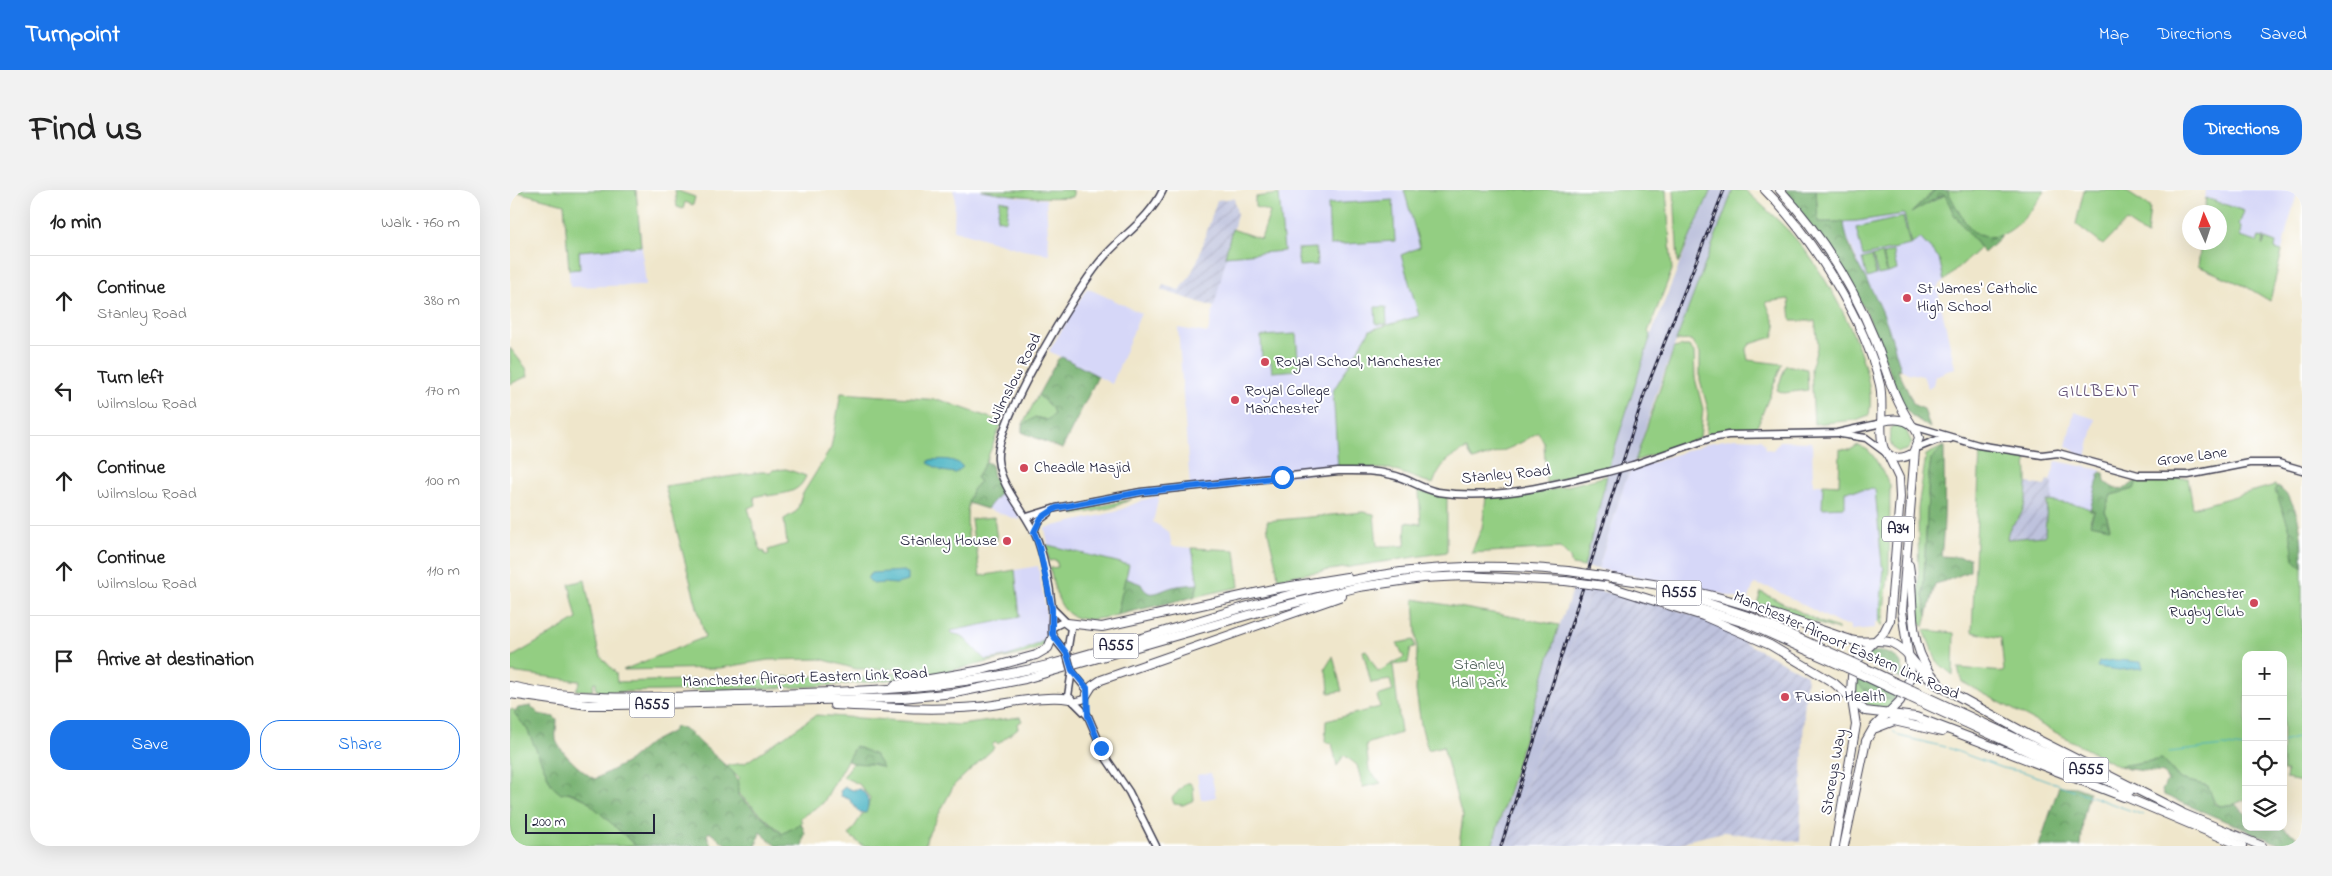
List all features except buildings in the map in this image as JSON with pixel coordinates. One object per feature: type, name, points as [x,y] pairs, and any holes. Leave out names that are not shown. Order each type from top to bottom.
[{"type":"highway","name":"A34","points":[[1765,190],[1804,235],[1826,266],[1846,302],[1876,372],[1882,397],[1883,445],[1899,481],[1896,557],[1890,620],[1884,632],[1862,654],[1854,669],[1851,688],[1853,702]]},
{"type":"highway","name":"A34","points":[[1780,190],[1822,241],[1847,281],[1874,336],[1896,401],[1918,435],[1902,611],[1910,675],[1906,691],[1898,704],[1888,714]]},
{"type":"highway","points":[[1883,422],[1898,419],[1912,425]]},
{"type":"highway","points":[[1888,454],[1902,458],[1916,449]]},
{"type":"highway","points":[[1908,556],[1911,578],[1912,620],[1916,641],[1927,669],[1944,687]]},
{"type":"highway","name":"Manchester Airport Eastern Link Road","points":[[510,686],[594,698],[900,690],[986,679],[1052,664],[1311,590],[1400,572],[1440,568],[1501,566],[1568,571],[1611,577],[1701,599],[1741,617]]},
{"type":"highway","name":"A555","points":[[1067,623],[1102,627],[1273,589],[1390,571],[1440,568]]},
{"type":"highway","name":"Manchester Airport Eastern Link Road","points":[[510,694],[588,705],[911,698],[988,688],[1034,677],[1314,597],[1372,585],[1422,578],[1481,576],[1565,581],[1663,597],[1750,620],[1911,693],[2262,846]]},
{"type":"highway","points":[[1611,577],[1679,588],[1755,608],[1857,642],[1894,644],[1926,677],[2027,734],[2181,812]]},
{"type":"highway","name":"A555","points":[[1087,695],[1092,686],[1101,680],[1310,606],[1348,594],[1422,578]]},
{"type":"highway","points":[[1608,587],[1694,612],[1770,644],[1834,683],[1853,702],[1869,713],[1916,717],[2124,796]]},
{"type":"highway","points":[[786,694],[880,687],[982,670],[1044,651],[1048,648],[1055,635]]},
{"type":"highway","name":"Manchester Airport Eastern Link Road","points":[[1911,693],[2124,796],[2242,846]]},
{"type":"highway","points":[[795,701],[882,708],[947,709],[997,706],[1058,697],[1072,700]]},
{"type":"highway","name":"Storeys Way","points":[[1835,846],[1855,731],[1853,702]]},
{"type":"highway","name":"Storeys Way","points":[[1844,846],[1864,748],[1872,730],[1888,714]]},
{"type":"highway","points":[[1872,730],[1886,723],[1904,722],[2005,752]]},
{"type":"main road","name":"Wilmslow Road","points":[[1055,635],[1052,608],[1039,546],[1027,517],[1005,482],[999,468],[998,447],[1007,420],[1084,282],[1104,257],[1146,216],[1163,190]]},
{"type":"main road","name":"Stanley Road","points":[[1837,433],[1883,422]]},
{"type":"main road","points":[[1912,425],[1953,439]]},
{"type":"main road","name":"Stanley Road","points":[[1027,517],[1056,508],[1141,492],[1338,472],[1366,471],[1393,475],[1435,492],[1471,494],[1540,488],[1633,465],[1711,438],[1728,435],[1837,433],[1866,438],[1888,454]]},
{"type":"main road","points":[[1916,449],[1937,440],[1953,439]]},
{"type":"main road","name":"Grove Lane","points":[[1953,439],[2040,455],[2058,454],[2115,470],[2145,476],[2188,475],[2250,463],[2278,463],[2302,470]]},
{"type":"main road","points":[[1034,532],[1041,518],[1056,508]]},
{"type":"main road","points":[[1052,608],[1072,628],[1067,654]]},
{"type":"main road","points":[[1067,623],[1058,623],[1055,635],[1067,654],[1072,670],[1087,688],[1088,716],[1106,758],[1129,792],[1156,846]]},
{"type":"main road","points":[[1055,635],[1065,641],[1071,636]]},
{"type":"main road","points":[[1072,670],[1068,694],[1088,716]]},
{"type":"main road","points":[[1069,687],[1076,682],[1083,684]]},
{"type":"main road","points":[[1072,700],[1081,702],[1087,695]]},
{"type":"shaded area","points":[[953,190],[981,190],[1019,197],[1046,199],[1049,254],[1023,250],[954,230],[955,196]]},
{"type":"shaded area","name":"Royal School, Manchester","points":[[1313,190],[1404,190],[1420,247],[1402,255],[1419,316],[1374,328],[1333,391],[1338,471],[1190,487],[1178,328],[1208,333],[1225,256],[1284,251],[1279,194]]},
{"type":"shaded area","points":[[1711,190],[1733,190],[1657,392],[1635,461],[1625,482],[1598,569],[1584,567],[1608,469],[1651,335],[1699,215]]},
{"type":"shaded area","name":"St James' Catholic High School","points":[[1935,190],[1980,248],[1937,287],[1955,368],[1935,376],[1933,385],[1928,388],[1923,376],[1908,373],[1896,367],[1882,310],[1865,280],[1845,232],[1844,222],[1911,213]]},
{"type":"shaded area","points":[[2206,190],[2298,190],[2270,301],[2245,286],[2198,266],[2200,250],[2227,250],[2227,205],[2205,205]]},
{"type":"shaded area","points":[[636,193],[646,285],[570,287],[564,204]]},
{"type":"shaded area","points":[[1234,198],[1237,214],[1214,307],[1161,290],[1163,285],[1179,290],[1189,278],[1198,259],[1217,200]]},
{"type":"shaded area","points":[[1087,288],[1141,313],[1112,384],[1049,351]]},
{"type":"shaded area","points":[[2074,412],[2095,419],[2086,458],[2066,446]]},
{"type":"shaded area","points":[[1734,438],[1761,439],[1765,449],[1773,450],[1780,441],[1812,442],[1813,486],[1823,484],[1822,508],[1844,491],[1875,488],[1885,581],[1879,622],[1875,622],[1875,628],[1851,630],[1850,625],[1840,624],[1771,588],[1754,584],[1748,601],[1698,588],[1598,569],[1625,482],[1631,470],[1709,443]]},
{"type":"shaded area","points":[[2056,461],[2101,470],[2091,510],[2048,510],[2053,482],[2050,481]]},
{"type":"shaded area","points":[[2047,480],[2053,482],[2052,501],[2047,501],[2045,536],[2007,539],[2009,528],[2022,513],[2026,499],[2027,483],[2045,486]]},
{"type":"shaded area","points":[[1003,490],[1021,518],[1019,520],[987,509]]},
{"type":"shaded area","points":[[1159,496],[1153,522],[1169,532],[1172,546],[1192,548],[1198,584],[1194,597],[1117,615],[1129,565],[1048,545],[1045,528],[1115,512],[1143,500]]},
{"type":"shaded area","points":[[1038,566],[1048,623],[1045,640],[1013,655],[985,660],[962,636],[951,633],[950,630],[1020,617],[1015,570]]},
{"type":"shaded area","points":[[1574,587],[1591,589],[1507,846],[1492,846],[1521,755],[1549,653]]},
{"type":"shaded area","points":[[1591,589],[1643,600],[1685,612],[1733,632],[1746,643],[1807,675],[1800,842],[1724,832],[1689,840],[1677,846],[1507,846]]},
{"type":"shaded area","points":[[1211,773],[1216,797],[1201,800],[1197,775]]},
{"type":"green space","points":[[510,190],[636,190],[641,246],[579,251],[580,269],[569,270],[564,204]]},
{"type":"green space","points":[[675,190],[695,197],[693,205],[685,202],[683,209],[677,207]]},
{"type":"green space","points":[[981,190],[1073,190],[1073,197],[1050,198]]},
{"type":"green space","points":[[1404,190],[1666,190],[1672,270],[1648,332],[1651,335],[1608,469],[1546,483],[1544,443],[1538,432],[1507,449],[1473,460],[1467,449],[1460,452],[1445,462],[1433,484],[1390,469],[1338,468],[1333,391],[1370,330],[1419,316],[1401,255],[1420,247]]},
{"type":"green space","points":[[1674,190],[1711,190],[1678,264]]},
{"type":"green space","points":[[1733,190],[1745,190],[1783,225],[1804,249],[1840,305],[1860,352],[1867,375],[1870,396],[1869,415],[1856,420],[1814,424],[1811,369],[1818,344],[1815,321],[1791,321],[1789,299],[1766,302],[1776,327],[1773,337],[1750,344],[1746,350],[1748,360],[1782,364],[1757,427],[1730,429],[1706,436],[1708,409],[1700,380],[1700,353],[1691,340],[1676,341]]},
{"type":"green space","points":[[1785,190],[1816,190],[1818,222],[1844,222],[1854,257],[1888,325],[1901,370],[1897,368],[1914,405],[1924,409],[1930,428],[1911,415],[1903,406],[1866,311]]},
{"type":"green space","points":[[1816,190],[1935,190],[1913,211],[1945,195],[1954,214],[1980,248],[1944,281],[1939,258],[1920,238],[1911,245],[1904,214],[1857,221],[1818,223]]},
{"type":"green space","points":[[1935,190],[1947,190],[1969,227],[1978,235],[1987,237],[2002,236],[1984,253],[1954,214],[1945,195],[1911,213]]},
{"type":"green space","points":[[1947,190],[2045,190],[2026,217],[2017,225],[2008,232],[1998,236],[1987,237],[1972,231]]},
{"type":"green space","points":[[2084,190],[2124,190],[2150,207],[2147,235],[2126,221],[2103,245],[2076,224]]},
{"type":"green space","points":[[1279,194],[1284,251],[1225,256],[1232,229],[1261,239],[1270,212],[1255,207],[1255,197]]},
{"type":"green space","points":[[2206,198],[2226,205],[2205,205]]},
{"type":"green space","points":[[1000,200],[1009,202],[1006,221],[997,219]]},
{"type":"green space","points":[[1393,200],[1395,241],[1330,245],[1328,204]]},
{"type":"green space","points":[[2227,205],[2244,211],[2239,225],[2241,226],[2240,237],[2257,242],[2259,237],[2264,238],[2263,245],[2265,239],[2276,243],[2275,249],[2282,251],[2270,301],[2245,286],[2198,266],[2200,250],[2227,250]]},
{"type":"green space","points":[[1903,217],[1910,245],[1863,256],[1856,228]]},
{"type":"green space","points":[[1316,248],[1317,265],[1299,266],[1297,249]]},
{"type":"green space","points":[[1893,251],[1897,270],[1888,273],[1883,254]]},
{"type":"green space","points":[[1882,254],[1887,273],[1878,275],[1873,256]]},
{"type":"green space","points":[[1872,256],[1876,275],[1867,278],[1862,259]]},
{"type":"green space","points":[[1375,307],[1386,307],[1387,324],[1376,324]]},
{"type":"green space","points":[[1296,334],[1299,370],[1272,372],[1271,362],[1262,362],[1261,336]]},
{"type":"green space","points":[[1689,346],[1694,352],[1695,378],[1703,409],[1700,438],[1635,461],[1674,348]]},
{"type":"green space","points":[[510,348],[526,368],[528,376],[510,384]]},
{"type":"green space","points":[[1062,357],[1098,376],[1062,449],[1022,432],[1022,426],[1035,417],[1047,420],[1054,414],[1052,408],[1038,395],[1058,359]]},
{"type":"green space","points":[[1786,365],[1807,369],[1808,390],[1784,393],[1777,390]]},
{"type":"green space","points":[[841,393],[940,400],[1002,422],[985,464],[976,478],[980,481],[969,503],[967,519],[969,545],[976,545],[980,576],[1015,570],[1020,617],[950,631],[962,636],[985,660],[1009,656],[1045,640],[1046,635],[1045,644],[1022,654],[933,674],[805,687],[601,692],[596,690],[596,682],[594,682],[592,691],[576,690],[580,681],[510,672],[510,658],[577,619],[569,584],[585,580],[598,650],[602,658],[616,673],[617,682],[814,676],[846,679],[876,676],[910,669],[856,669],[821,659],[768,660],[720,668],[623,670],[705,637],[665,486],[786,469],[806,476],[799,486],[790,492],[754,497],[756,505],[748,508],[761,552],[764,551],[765,555],[769,554],[768,550],[787,544],[784,519],[797,511],[802,495],[831,448]]},
{"type":"green space","points":[[1038,395],[1059,407],[1044,435],[1022,426]]},
{"type":"green space","points":[[1900,423],[1905,424],[1904,426],[1912,443],[1907,450],[1898,452],[1891,445],[1890,428]]},
{"type":"green space","points":[[1858,445],[1868,450],[1874,457],[1890,485],[1889,570],[1882,626],[1879,622],[1884,568],[1882,565],[1875,489],[1845,491],[1845,507],[1822,508],[1823,484],[1839,485],[1840,449],[1850,450]]},
{"type":"green space","points":[[1944,446],[1931,459],[1929,474],[1923,596],[1927,616],[1924,627],[1919,622],[1918,508],[1926,455]]},
{"type":"green space","points":[[1944,446],[1944,515],[1941,556],[1970,558],[1970,571],[1935,584],[1927,616],[1923,596],[1929,474],[1931,459]]},
{"type":"green space","points":[[1980,450],[2026,457],[2026,499],[2020,516],[2009,530],[2007,539],[2045,536],[2047,501],[2080,505],[2094,511],[2090,520],[2110,527],[2105,510],[2111,495],[2134,489],[2138,479],[2188,478],[2193,508],[2275,485],[2284,501],[2302,558],[2302,782],[2287,779],[2287,651],[2242,651],[2242,801],[2220,806],[2213,800],[2208,786],[2180,779],[2169,766],[2145,762],[2118,766],[1962,682],[1958,668],[2004,672],[2001,638],[1972,632]]},
{"type":"green space","points":[[986,462],[991,464],[993,476],[1003,490],[987,509],[968,503],[972,490],[980,481],[976,478]]},
{"type":"green space","points":[[2100,472],[2104,473],[2105,482],[2119,489],[2126,488],[2138,479],[2134,489],[2111,495],[2105,511],[2110,528],[2090,524],[2094,511],[2090,510]]},
{"type":"green space","points":[[1607,476],[1584,567],[1572,565],[1570,558],[1560,548],[1471,553],[1482,528],[1486,497],[1547,491]]},
{"type":"green space","points":[[2278,487],[2286,494],[2296,512],[2301,534],[2302,567],[2294,560],[2290,530],[2275,490]]},
{"type":"green space","points":[[1419,491],[1447,497],[1447,552],[1278,578],[1267,521],[1363,512],[1374,514],[1377,546],[1405,546],[1406,522],[1421,524]]},
{"type":"green space","points":[[1132,499],[1111,508],[1074,515],[1074,512]]},
{"type":"green space","points":[[994,517],[997,540],[974,542],[971,519]]},
{"type":"green space","points":[[1048,545],[1129,565],[1117,615],[1088,619],[1077,618],[1069,614],[1062,607],[1053,584],[1050,568],[1058,567],[1056,560],[1049,561],[1046,547]]},
{"type":"green space","points":[[1192,548],[1235,550],[1239,587],[1194,597],[1198,584]]},
{"type":"green space","points":[[1125,578],[1141,584],[1144,589],[1151,593],[1176,586],[1198,584],[1194,597],[1117,615]]},
{"type":"green space","points":[[1761,592],[1820,622],[1838,628],[1838,630],[1757,604]]},
{"type":"green space","name":"Stanley Hall Park","points":[[1414,599],[1559,625],[1492,846],[1459,846],[1463,815],[1443,746],[1428,750],[1421,725],[1416,691],[1417,647]]},
{"type":"green space","points":[[1924,630],[1954,633],[1953,675],[1937,662]]},
{"type":"green space","points":[[1414,640],[1415,647],[1411,648],[1408,663],[1393,665],[1401,733],[1366,744],[1369,770],[1381,783],[1363,787],[1357,765],[1344,755],[1337,766],[1332,743],[1325,742],[1326,721],[1380,707],[1377,696],[1393,691],[1390,680],[1371,683],[1363,651],[1366,650],[1378,672],[1404,657],[1397,643]]},
{"type":"green space","points":[[1874,652],[1886,653],[1896,658],[1902,667],[1902,679],[1862,661],[1867,655]]},
{"type":"green space","points":[[1333,656],[1342,691],[1329,693],[1325,669]]},
{"type":"green space","points":[[1857,677],[1895,697],[1892,705],[1885,708],[1863,702],[1857,694]]},
{"type":"green space","points":[[1857,677],[1896,694],[1894,700],[1870,697],[1859,684]]},
{"type":"green space","points":[[531,706],[539,714],[554,717],[557,720],[556,740],[558,745],[573,762],[595,779],[629,761],[650,743],[673,731],[675,727],[684,728],[733,772],[738,782],[738,795],[782,834],[801,823],[805,833],[802,846],[776,846],[760,832],[756,846],[727,845],[709,832],[707,835],[711,846],[636,846],[585,799],[569,792],[561,794],[552,786],[527,729],[514,713],[518,708]]},
{"type":"green space","points":[[510,709],[517,711],[532,738],[552,786],[585,799],[636,846],[510,846]]},
{"type":"green space","points":[[816,715],[960,725],[1020,717],[1022,721],[1017,724],[1018,728],[998,744],[996,742],[992,745],[994,748],[954,785],[927,837],[925,846],[863,846],[849,835],[868,806],[870,798],[859,784],[843,777],[853,763],[873,763],[881,767],[876,757],[855,746],[823,803],[800,818],[802,822],[783,834],[730,786],[740,778],[723,766],[745,763]]},
{"type":"green space","points":[[855,746],[875,755],[883,768],[847,761]]},
{"type":"green space","points":[[2162,759],[2180,779],[2208,786],[2215,804],[2220,806],[2235,804],[2242,810],[2242,828],[2164,795],[2162,791],[2167,780],[2164,773],[2128,769],[2120,766]]},
{"type":"green space","points":[[1186,783],[1190,783],[1193,787],[1194,800],[1183,805],[1174,804],[1172,798]]},
{"type":"green space","points":[[2059,786],[2076,787],[2089,792],[2083,820],[2081,846],[2039,846]]},
{"type":"green space","points":[[2249,831],[2287,831],[2302,840],[2302,846],[2284,846]]},
{"type":"water","points":[[943,459],[956,462],[963,467],[955,473],[942,471],[928,463],[930,460]]},
{"type":"water","points":[[903,571],[908,573],[908,581],[896,584],[873,584],[867,578],[872,573]]},
{"type":"water","points":[[2116,660],[2141,662],[2143,668],[2119,670],[2097,667],[2099,662]]},
{"type":"water","points":[[845,787],[853,790],[860,789],[866,795],[868,804],[866,813],[859,812],[849,799],[841,796],[840,791]]},
{"type":"waterway","points":[[1893,731],[1899,736],[1945,747]]},
{"type":"waterway","points":[[2286,741],[2302,736]]},
{"type":"waterway","points":[[2169,752],[2224,746],[2242,748]]},
{"type":"waterway","points":[[1948,748],[2002,768],[2024,772],[2143,815]]},
{"type":"railway","points":[[1501,846],[1644,395],[1724,190]]},
{"type":"place","name":"St James' Catholic High School","points":[[1907,298]]},
{"type":"place","name":"Royal School, Manchester","points":[[1265,362]]},
{"type":"place","name":"Royal College Manchester","points":[[1235,400]]},
{"type":"place","name":"Cheadle Masjid","points":[[1024,468]]},
{"type":"place","name":"Stanley House","points":[[1007,541]]},
{"type":"place","name":"Manchester Rugby Club","points":[[2254,603]]},
{"type":"place","name":"Fusion Health","points":[[1785,697]]},
{"type":"district","name":"GILLBENT","points":[[2099,392]]},
{"type":"route","points":[[1101,748],[1088,716],[1086,706],[1087,688],[1072,670],[1067,654],[1052,634],[1052,608],[1039,546],[1034,532],[1038,521],[1056,508],[1141,492],[1282,477]]}]
